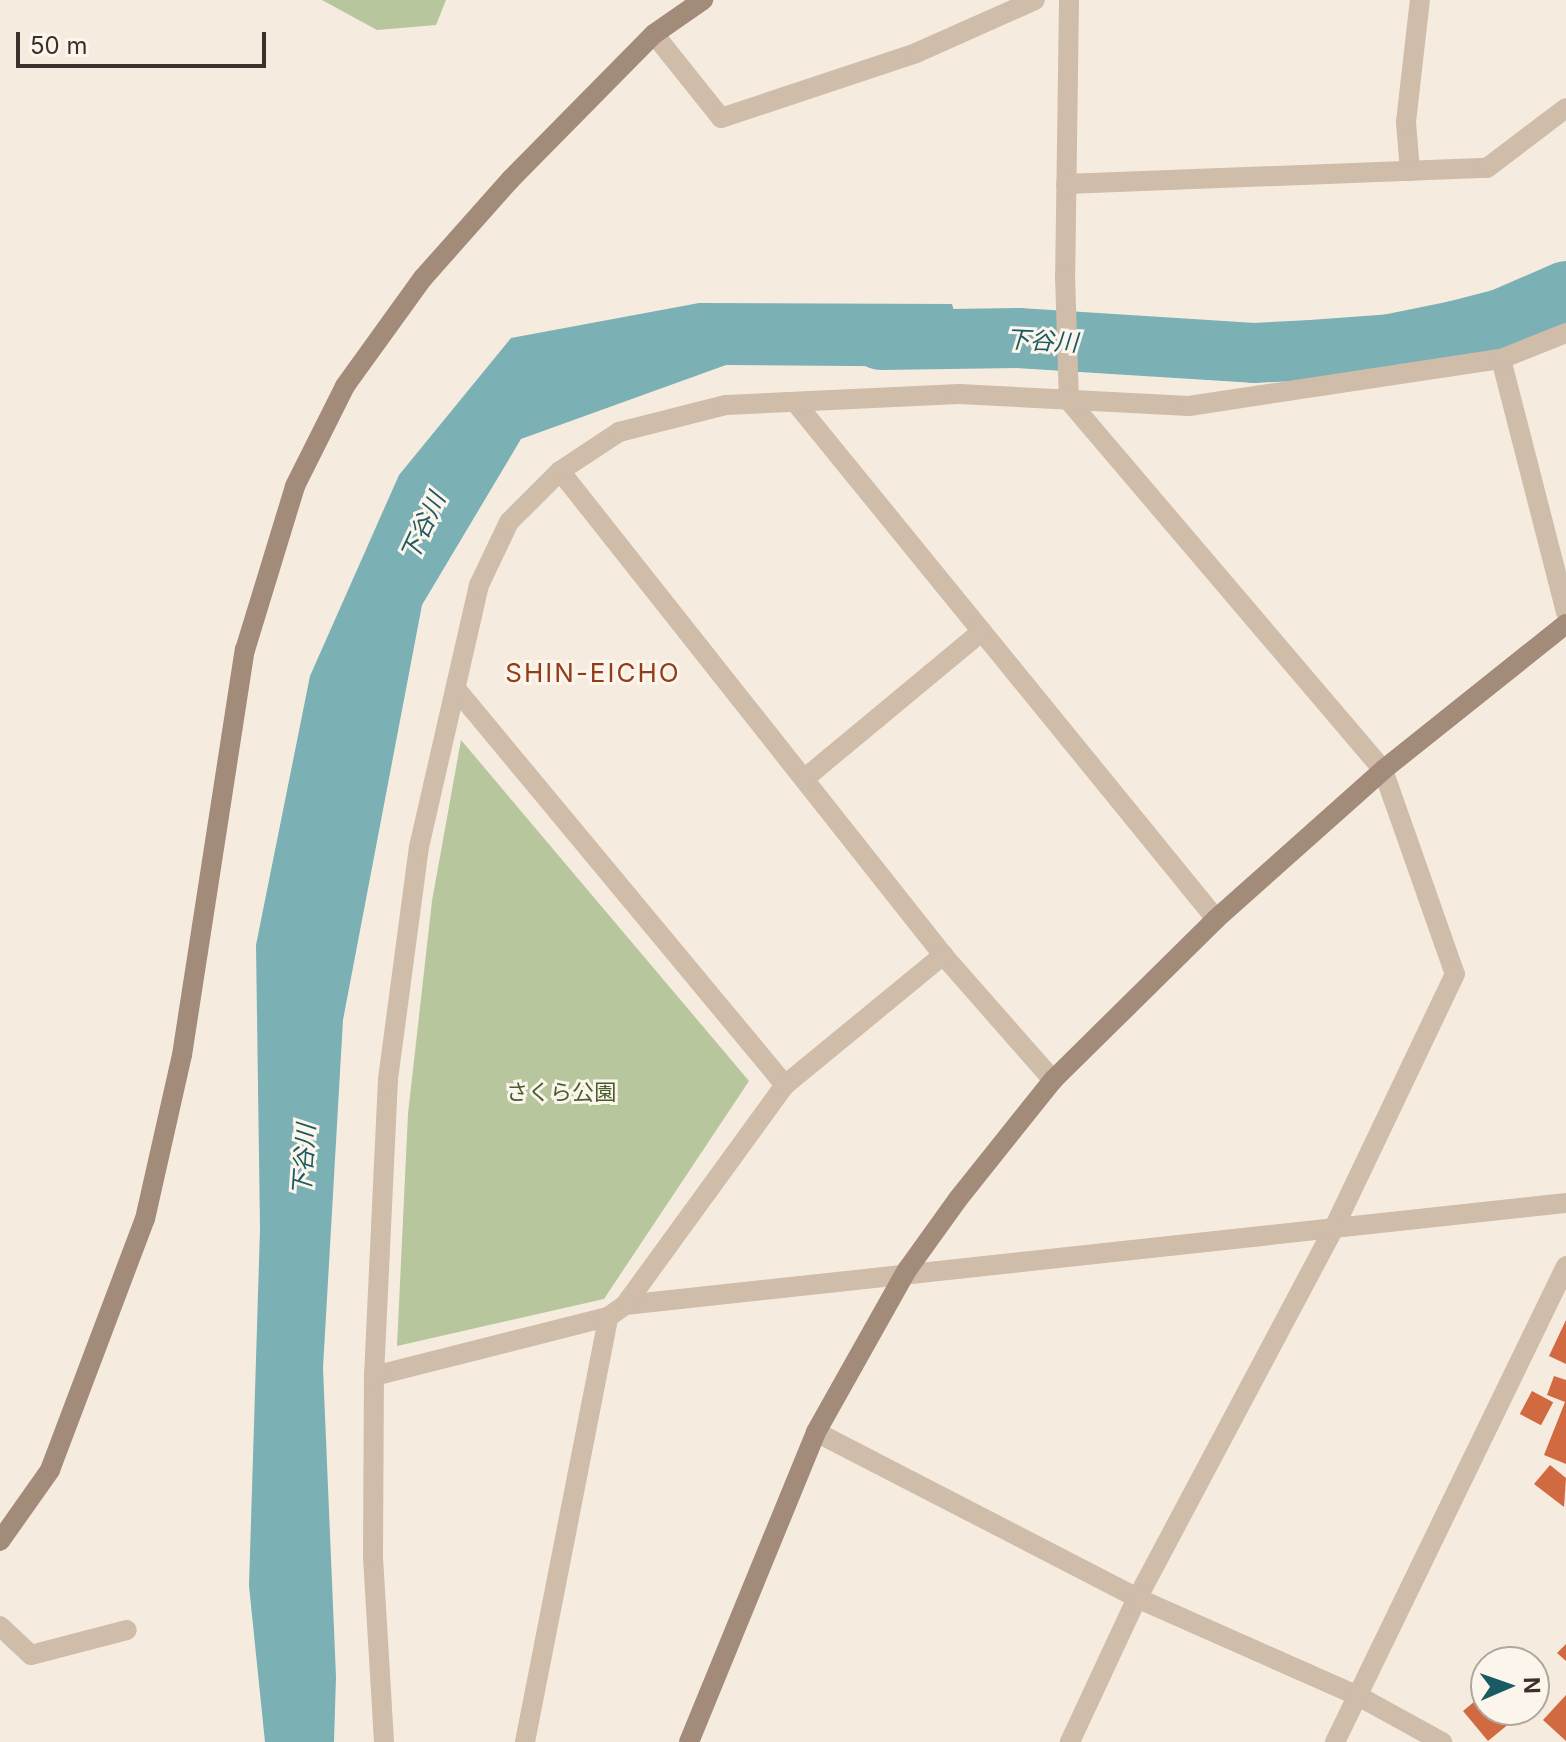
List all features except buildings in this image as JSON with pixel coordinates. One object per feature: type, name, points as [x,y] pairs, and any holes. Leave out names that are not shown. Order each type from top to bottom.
[{"type":"street","points":[[0,1541],[50,1470],[145,1219],[182,1055],[245,650],[295,486],[345,386],[423,278],[510,180],[654,34],[703,0]]},
{"type":"street","points":[[654,34],[721,118],[916,53],[1035,0]]},
{"type":"street","points":[[1069,0],[1065,275],[1069,401],[1383,770],[1455,974],[1333,1230],[1137,1598],[1070,1742]]},
{"type":"street","points":[[1410,171],[1406,122],[1420,0]]},
{"type":"street","points":[[1066,184],[1487,168],[1566,108]]},
{"type":"street","points":[[384,1742],[373,1558],[374,1376],[388,1079],[419,847],[479,585],[509,522],[560,471],[619,432],[726,405],[959,394],[1189,406],[1501,359],[1566,333]]},
{"type":"street","points":[[1501,359],[1566,613]]},
{"type":"street","points":[[795,402],[1216,919]]},
{"type":"street","points":[[560,471],[943,955],[1053,1080]]},
{"type":"street","points":[[689,1742],[816,1432],[907,1270],[1053,1080],[1216,919],[1383,770],[1566,624]]},
{"type":"street","points":[[804,779],[982,631]]},
{"type":"street","points":[[456,689],[785,1085]]},
{"type":"street","points":[[525,1742],[616,1311],[785,1085],[943,955]]},
{"type":"street","points":[[374,1376],[616,1311],[907,1270],[1333,1230],[1566,1203]]},
{"type":"street","points":[[1335,1742],[1360,1697],[1566,1266]]},
{"type":"street","points":[[816,1432],[1137,1598],[1360,1697],[1442,1742]]},
{"type":"street","points":[[0,1626],[31,1655],[127,1630]]},
{"type":"green space","points":[[322,0],[446,0],[436,25],[377,30]]},
{"type":"green space","name":"さくら公園","points":[[461,740],[749,1081],[604,1299],[397,1346],[408,1114],[432,901]]},
{"type":"water","points":[[699,303],[952,304],[971,367],[726,365],[521,439],[422,605],[343,1020],[323,1368],[336,1677],[334,1742],[265,1742],[249,1586],[260,1229],[256,945],[310,676],[399,475],[511,338]]},
{"type":"waterway","name":"下谷川","points":[[880,340],[1018,338],[1254,353],[1312,350],[1391,344],[1454,331],[1501,319],[1566,291]]},
{"type":"district","name":"SHIN-EICHO","points":[[593,673]]}]
